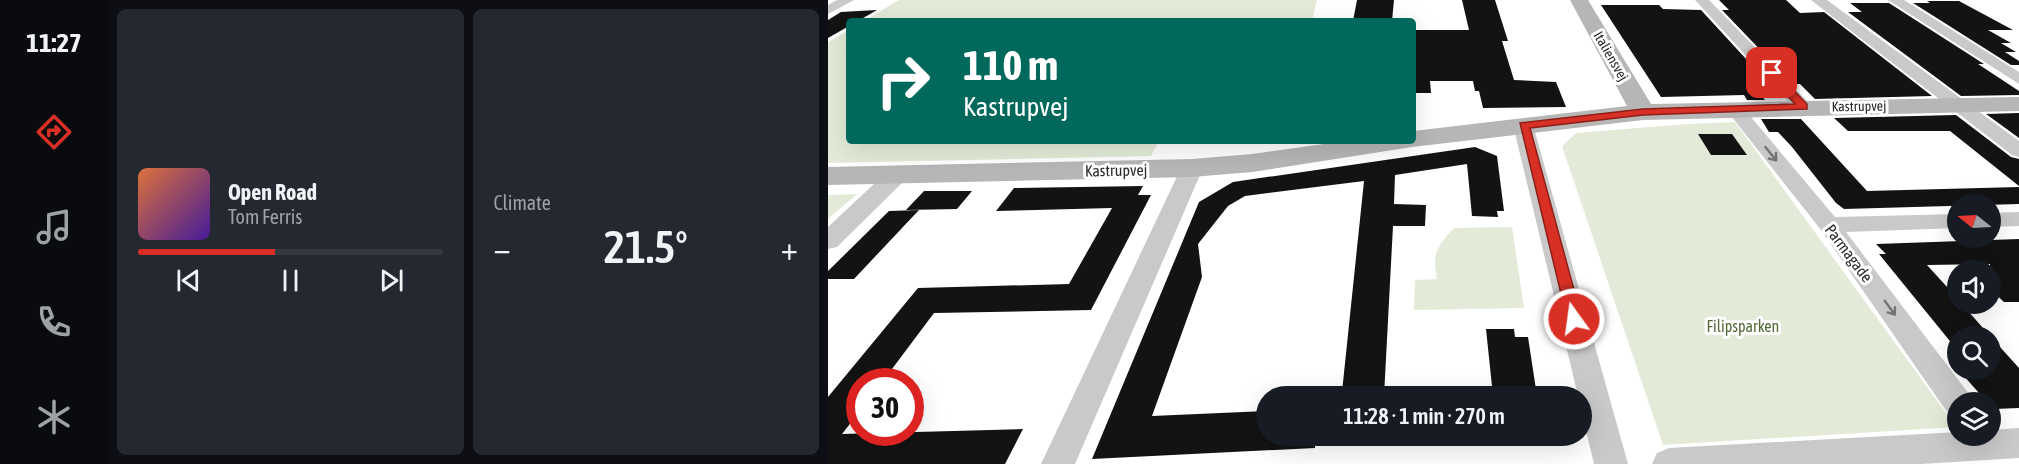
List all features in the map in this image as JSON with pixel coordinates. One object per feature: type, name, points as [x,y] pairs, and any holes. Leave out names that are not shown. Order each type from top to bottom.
[{"type":"street","name":"Italiensvej","points":[[1580,0],[1643,112]]},
{"type":"street","points":[[1702,0],[1803,106]]},
{"type":"street","points":[[1818,0],[2019,151]]},
{"type":"street","points":[[1895,0],[2019,79]]},
{"type":"street","points":[[828,10],[839,2]]},
{"type":"street","name":"Kastrupvej","points":[[1416,139],[1643,112],[1803,106],[2019,104]]},
{"type":"street","name":"Parmagade","points":[[1734,108],[1829,225],[1950,392]]},
{"type":"street","points":[[1523,125],[1611,464]]},
{"type":"street","name":"Kastrupvej","points":[[828,176],[1192,168],[1252,163],[1382,144]]},
{"type":"street","points":[[1058,464],[1192,168]]},
{"type":"street","points":[[828,241],[898,174]]},
{"type":"street","points":[[2001,220],[2019,219]]},
{"type":"street","points":[[1829,225],[1947,221]]},
{"type":"street","points":[[1669,464],[1997,447]]},
{"type":"green space","points":[[899,0],[1317,0],[1313,18],[869,18]]},
{"type":"green space","points":[[846,32],[846,144],[1157,144],[1151,156],[828,163],[828,42]]},
{"type":"green space","name":"Filipsparken","points":[[1735,122],[1947,415],[1947,428],[1663,445],[1562,146],[1576,133]]},
{"type":"green space","points":[[857,194],[828,219],[828,195]]},
{"type":"green space","points":[[1512,227],[1524,308],[1414,310],[1415,280],[1437,279],[1435,257],[1437,251],[1454,228]]},
{"type":"building","points":[[1357,0],[1394,0],[1392,18],[1354,18]]},
{"type":"building","points":[[1462,0],[1495,0],[1508,41],[1502,41],[1514,80],[1556,82],[1566,107],[1483,108],[1479,91],[1475,91],[1473,81],[1430,81],[1431,93],[1416,93],[1416,30],[1469,30]]},
{"type":"building","points":[[1719,0],[1786,0],[1800,13],[1824,12],[1932,96],[1815,99],[1800,84],[1793,84],[1722,10],[1729,10]]},
{"type":"building","points":[[1927,1],[1959,1],[2013,30],[1988,30],[2011,43],[2001,43],[2016,52],[2005,52],[2019,61],[2019,65],[2011,65],[1913,3],[1930,3]]},
{"type":"building","points":[[1850,3],[1889,3],[1984,64],[1978,64],[2019,91],[2019,95],[1961,96],[1848,12],[1862,12]]},
{"type":"building","points":[[1601,5],[1659,5],[1663,9],[1701,10],[1770,85],[1753,85],[1765,100],[1747,100],[1744,95],[1661,97]]},
{"type":"building","points":[[877,10],[863,18],[846,18],[846,28],[828,38],[828,20],[841,12]]},
{"type":"building","points":[[2019,113],[2019,138],[1986,114]]},
{"type":"building","points":[[1956,115],[2011,157],[2019,159],[2019,186],[1950,131],[1848,131],[1834,118]]},
{"type":"building","points":[[1761,119],[1801,119],[1867,191],[2019,187],[2019,204],[2001,205],[2001,194],[1947,194],[1947,206],[1844,209],[1836,203],[1778,132],[1769,132]]},
{"type":"building","points":[[1698,134],[1732,134],[1747,155],[1711,155]]},
{"type":"building","points":[[1475,147],[1497,156],[1504,211],[1497,211],[1498,217],[1472,216],[1467,164],[1395,175],[1394,204],[1426,205],[1425,226],[1393,226],[1385,386],[1343,386],[1364,181],[1245,196],[1228,206],[1198,244],[1202,277],[1152,416],[1256,411],[1256,446],[1315,446],[1315,448],[1092,459],[1199,202],[1233,182]]},
{"type":"building","points":[[1143,186],[1138,195],[1151,195],[1091,310],[934,313],[893,368],[852,368],[918,288],[1069,284],[1112,208],[996,211],[1014,188]]},
{"type":"building","points":[[924,191],[972,191],[957,209],[906,210]]},
{"type":"building","points":[[919,210],[854,279],[828,279],[828,271],[889,211]]},
{"type":"building","points":[[2019,239],[2019,302],[2004,302],[2001,299],[2001,260],[1947,260],[1947,265],[1927,265],[1947,287],[1947,314],[1971,314],[1981,326],[1947,326],[1947,337],[1879,254],[1886,254],[1876,244],[1947,242],[1947,248],[2001,248],[2001,240]]},
{"type":"building","points":[[1486,329],[1514,329],[1515,337],[1528,337],[1535,386],[1492,386]]},
{"type":"building","points":[[2001,348],[2019,368],[2019,408],[2001,409],[2001,392],[1978,392],[1967,380],[2001,380]]},
{"type":"building","points":[[846,375],[846,429],[842,434],[846,434],[846,446],[924,446],[924,432],[1023,429],[1005,464],[828,464],[828,397]]},
{"type":"route","points":[[1574,319],[1523,125],[1643,112],[1803,106],[1772,73]]}]
